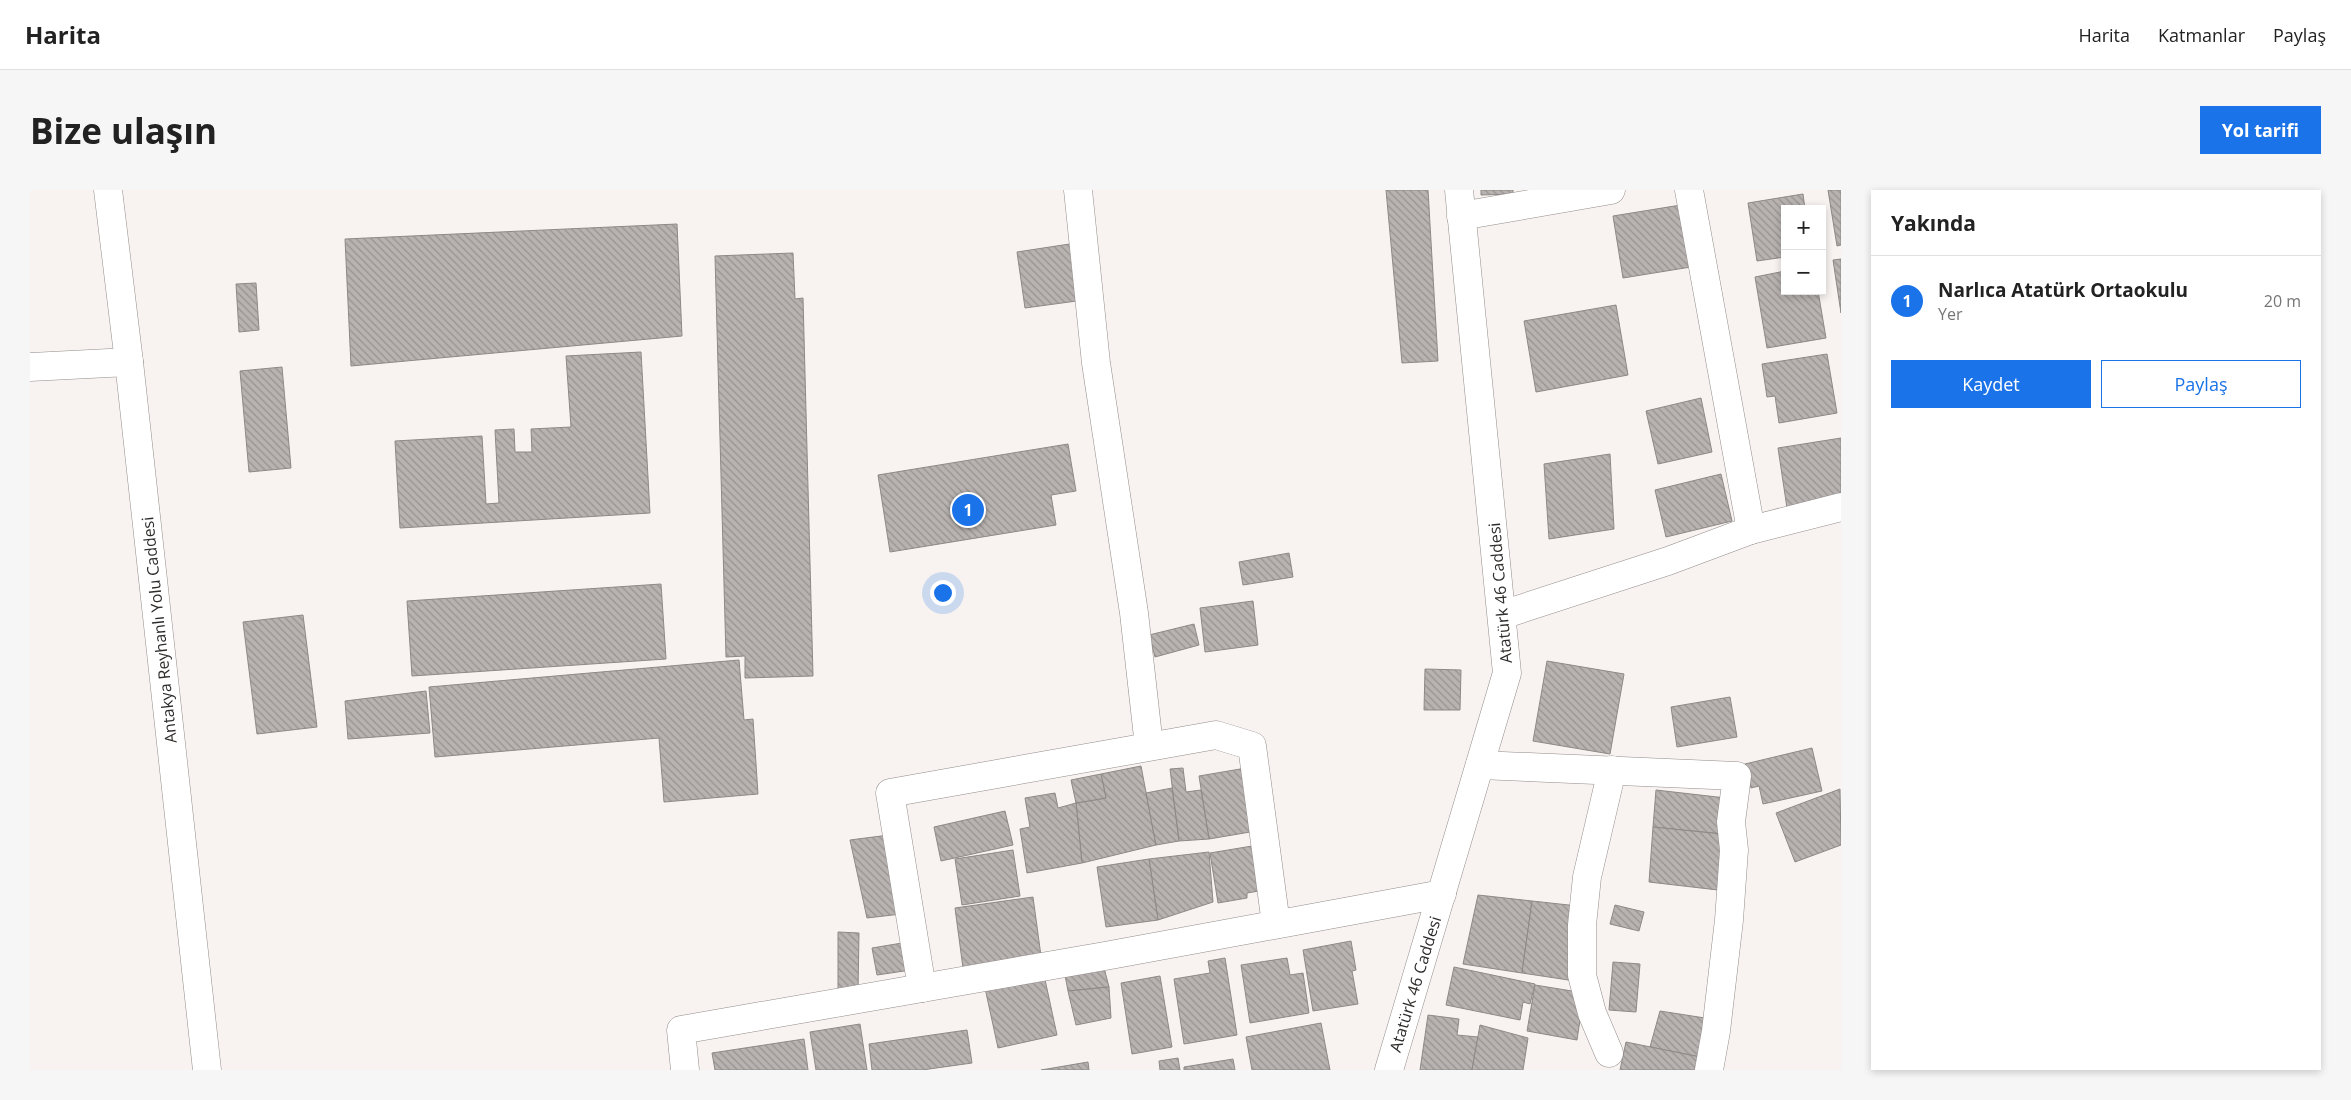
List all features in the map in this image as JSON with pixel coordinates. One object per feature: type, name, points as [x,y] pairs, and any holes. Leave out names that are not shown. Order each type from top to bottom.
[{"type":"street","name":"Antakya Reyhanlı Yolu Caddesi","points":[[108,190],[129,362],[207,1070]]},
{"type":"street","points":[[1078,190],[1096,363],[1134,613],[1149,746]]},
{"type":"street","points":[[1460,203],[1611,190]]},
{"type":"street","points":[[1689,190],[1751,530]]},
{"type":"street","name":"Atatürk 46 Caddesi","points":[[1389,1070],[1507,673],[1460,203]]},
{"type":"street","points":[[30,367],[129,362]]},
{"type":"street","points":[[1502,615],[1668,561],[1751,530],[1841,507]]},
{"type":"street","points":[[922,988],[890,793],[1149,746],[1216,734],[1252,746],[1276,924]]},
{"type":"street","points":[[1480,765],[1737,776],[1732,822],[1734,850],[1729,920],[1716,1032],[1709,1070]]},
{"type":"street","points":[[1609,1053],[1592,1013],[1582,975],[1582,925],[1587,877],[1612,770]]},
{"type":"street","points":[[685,1070],[681,1030],[1442,894]]},
{"type":"building","points":[[1386,190],[1428,190],[1438,361],[1402,363]]},
{"type":"building","points":[[1481,190],[1513,190],[1513,194],[1481,195]]},
{"type":"building","points":[[1828,190],[1841,190],[1841,245],[1837,246]]},
{"type":"building","points":[[1803,194],[1804,205],[1781,205],[1781,258],[1757,261],[1748,203]]},
{"type":"building","points":[[1687,204],[1697,266],[1623,278],[1613,216]]},
{"type":"building","points":[[677,224],[682,336],[351,366],[345,239]]},
{"type":"building","points":[[1076,243],[1084,300],[1025,308],[1017,252]]},
{"type":"building","points":[[793,253],[795,299],[803,298],[813,676],[745,678],[745,656],[726,657],[715,256]]},
{"type":"building","points":[[1841,259],[1841,313],[1833,260]]},
{"type":"building","points":[[1781,272],[1781,295],[1819,295],[1826,338],[1767,348],[1755,277]]},
{"type":"building","points":[[256,283],[259,330],[239,332],[236,284]]},
{"type":"building","points":[[1616,305],[1628,375],[1536,392],[1524,321]]},
{"type":"building","points":[[641,352],[650,513],[400,528],[395,441],[482,436],[486,504],[499,503],[495,430],[514,429],[515,452],[532,452],[531,429],[571,427],[566,356]]},
{"type":"building","points":[[1827,354],[1837,413],[1779,423],[1775,396],[1767,397],[1762,364]]},
{"type":"building","points":[[282,367],[291,468],[249,472],[240,371]]},
{"type":"building","points":[[1701,398],[1712,452],[1658,464],[1646,411]]},
{"type":"building","points":[[1841,438],[1841,499],[1787,508],[1778,448]]},
{"type":"building","points":[[1068,444],[1076,491],[1051,495],[1056,525],[890,552],[878,475]]},
{"type":"building","points":[[1610,454],[1614,529],[1549,539],[1544,464]]},
{"type":"building","points":[[1721,474],[1732,521],[1666,537],[1655,490]]},
{"type":"building","points":[[1289,553],[1293,577],[1243,585],[1239,562]]},
{"type":"building","points":[[661,584],[666,659],[412,676],[407,601]]},
{"type":"building","points":[[1253,601],[1258,645],[1205,652],[1200,608]]},
{"type":"building","points":[[303,615],[317,727],[257,734],[243,622]]},
{"type":"building","points":[[1194,624],[1199,645],[1155,657],[1149,635]]},
{"type":"building","points":[[739,660],[744,720],[753,719],[758,794],[664,802],[659,738],[435,757],[429,687]]},
{"type":"building","points":[[1547,661],[1624,674],[1610,754],[1533,741]]},
{"type":"building","points":[[1425,669],[1461,670],[1460,710],[1424,710]]},
{"type":"building","points":[[426,691],[430,733],[348,739],[345,701]]},
{"type":"building","points":[[1730,697],[1737,737],[1677,747],[1671,707]]},
{"type":"building","points":[[1812,748],[1822,791],[1763,804],[1759,786],[1751,788],[1745,764]]},
{"type":"building","points":[[1141,766],[1156,845],[1082,863],[1076,803],[1106,798],[1101,774]]},
{"type":"building","points":[[1252,767],[1262,830],[1209,839],[1199,776]]},
{"type":"building","points":[[1183,768],[1186,792],[1201,790],[1209,839],[1179,841],[1170,769]]},
{"type":"building","points":[[1101,774],[1106,798],[1076,803],[1071,780]]},
{"type":"building","points":[[1172,788],[1179,841],[1156,845],[1146,793]]},
{"type":"building","points":[[1840,789],[1841,845],[1795,862],[1776,813]]},
{"type":"building","points":[[1656,790],[1726,798],[1722,834],[1653,827]]},
{"type":"building","points":[[1055,793],[1058,808],[1076,803],[1082,863],[1027,873],[1020,829],[1030,827],[1025,798]]},
{"type":"building","points":[[1005,811],[1013,845],[941,861],[934,827]]},
{"type":"building","points":[[1653,827],[1722,834],[1718,890],[1649,882]]},
{"type":"building","points":[[889,835],[901,914],[867,918],[850,840]]},
{"type":"building","points":[[1264,844],[1271,889],[1247,893],[1247,898],[1218,903],[1210,853]]},
{"type":"building","points":[[1013,850],[1020,896],[962,905],[955,859]]},
{"type":"building","points":[[1209,852],[1213,902],[1158,920],[1149,859]]},
{"type":"building","points":[[1149,859],[1158,920],[1106,927],[1097,867]]},
{"type":"building","points":[[1478,895],[1532,901],[1522,973],[1463,964]]},
{"type":"building","points":[[1033,897],[1041,956],[963,968],[955,908]]},
{"type":"building","points":[[1532,901],[1578,906],[1575,981],[1522,973]]},
{"type":"building","points":[[1615,905],[1644,912],[1639,931],[1610,924]]},
{"type":"building","points":[[838,932],[859,933],[858,992],[838,992]]},
{"type":"building","points":[[1351,941],[1356,970],[1352,971],[1358,1004],[1313,1011],[1303,950]]},
{"type":"building","points":[[908,942],[911,970],[877,975],[872,948]]},
{"type":"building","points":[[1225,958],[1237,1035],[1184,1044],[1174,979],[1210,973],[1208,961]]},
{"type":"building","points":[[1287,958],[1290,975],[1303,973],[1309,1013],[1250,1023],[1241,965]]},
{"type":"building","points":[[1613,962],[1640,964],[1636,1012],[1609,1010]]},
{"type":"building","points":[[1103,964],[1109,987],[1068,991],[1064,970]]},
{"type":"building","points":[[1454,967],[1535,984],[1530,1004],[1523,1002],[1520,1020],[1446,1005]]},
{"type":"building","points":[[1044,975],[1057,1035],[998,1048],[985,988]]},
{"type":"building","points":[[1160,976],[1172,1047],[1132,1054],[1121,983]]},
{"type":"building","points":[[1535,985],[1584,993],[1577,1040],[1527,1031]]},
{"type":"building","points":[[1109,987],[1111,1018],[1076,1025],[1068,991]]},
{"type":"building","points":[[1660,1011],[1705,1018],[1705,1058],[1650,1047]]},
{"type":"building","points":[[1428,1015],[1459,1019],[1457,1035],[1478,1037],[1472,1070],[1420,1070]]},
{"type":"building","points":[[1321,1023],[1330,1070],[1252,1070],[1246,1037]]},
{"type":"building","points":[[860,1024],[867,1070],[816,1070],[810,1032]]},
{"type":"building","points":[[1480,1025],[1528,1038],[1523,1070],[1472,1070]]},
{"type":"building","points":[[967,1030],[972,1063],[922,1070],[872,1070],[869,1044]]},
{"type":"building","points":[[804,1039],[808,1070],[715,1070],[712,1053]]},
{"type":"building","points":[[1626,1042],[1705,1058],[1703,1070],[1620,1070]]},
{"type":"building","points":[[1178,1058],[1180,1070],[1160,1070],[1159,1061]]},
{"type":"building","points":[[1233,1059],[1235,1070],[1184,1070],[1184,1067]]},
{"type":"building","points":[[1088,1062],[1089,1070],[1041,1070]]},
{"type":"place","name":"Narlıca Atatürk Ortaokulu","points":[[968,510]]}]
